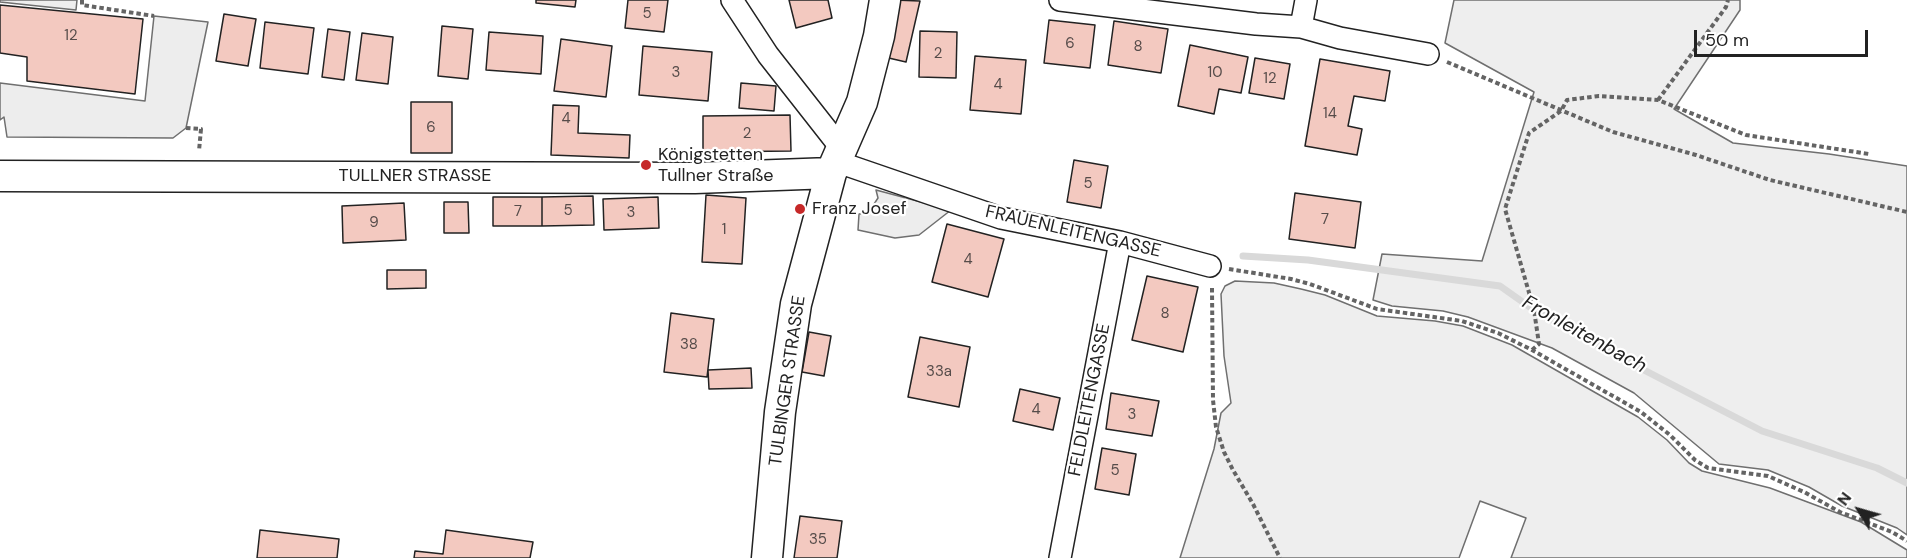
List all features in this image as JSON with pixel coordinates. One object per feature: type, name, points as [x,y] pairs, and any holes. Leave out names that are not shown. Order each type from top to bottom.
[{"type":"main road","name":"TULBINGER STRASSE","points":[[767,558],[787,358],[796,304],[836,161],[862,102],[879,36],[885,0]]},
{"type":"main road","name":"TULLNER STRASSE","points":[[0,176],[695,177],[836,161]]},
{"type":"street","points":[[732,0],[836,161]]},
{"type":"street","points":[[1060,0],[1256,24],[1301,27],[1340,38],[1428,54]]},
{"type":"street","points":[[1301,27],[1306,0]]},
{"type":"street","name":"FRAUENLEITENGASSE","points":[[836,161],[1001,218],[1120,242],[1210,266]]},
{"type":"street","name":"FELDLEITENGASSE","points":[[1060,558],[1120,242]]},
{"type":"path","points":[[82,0],[82,5],[154,16]]},
{"type":"path","points":[[1658,99],[1726,7],[1728,0]]},
{"type":"path","points":[[1428,54],[1613,132],[1696,154],[1770,180],[1907,212]]},
{"type":"path","points":[[1532,350],[1539,344],[1534,310],[1505,209],[1529,133],[1561,111],[1567,100],[1599,96],[1658,99],[1746,135],[1869,154]]},
{"type":"path","points":[[186,128],[201,129],[198,175]]},
{"type":"path","points":[[1280,558],[1224,452],[1216,427],[1213,400],[1213,318],[1210,266],[1291,279],[1377,309],[1462,321],[1498,333],[1641,412],[1700,464],[1718,470],[1768,476],[1840,512],[1892,532],[1907,541]]},
{"type":"shaded area","points":[[0,0],[77,0],[76,10],[0,2]]},
{"type":"shaded area","points":[[1454,0],[1740,0],[1740,10],[1674,109],[1733,143],[1907,166],[1907,535],[1897,528],[1842,506],[1809,487],[1768,470],[1719,464],[1634,393],[1552,348],[1468,317],[1443,311],[1392,306],[1373,300],[1382,254],[1482,261],[1534,92],[1445,43]]},
{"type":"shaded area","points":[[154,16],[208,22],[186,128],[173,138],[7,137],[4,117],[0,120],[0,83],[145,101]]},
{"type":"shaded area","points":[[876,190],[951,210],[919,235],[895,238],[858,230],[859,214],[868,213],[878,198]]},
{"type":"shaded area","points":[[1235,281],[1274,283],[1301,289],[1325,295],[1377,316],[1463,326],[1512,345],[1638,417],[1667,440],[1689,463],[1702,471],[1770,488],[1861,522],[1907,550],[1907,558],[1511,558],[1526,518],[1480,501],[1459,558],[1180,558],[1214,449],[1221,413],[1231,403],[1224,356],[1221,294],[1225,286]]},
{"type":"building","points":[[536,0],[576,0],[575,7],[536,3]]},
{"type":"building","points":[[628,0],[668,0],[664,32],[625,28]]},
{"type":"building","points":[[789,0],[828,0],[832,18],[796,28]]},
{"type":"building","points":[[894,0],[920,1],[906,62],[880,56]]},
{"type":"building","points":[[0,5],[143,19],[135,94],[27,81],[27,57],[0,53]]},
{"type":"building","points":[[224,14],[256,19],[248,66],[216,61]]},
{"type":"building","points":[[1049,20],[1095,25],[1090,68],[1044,63]]},
{"type":"building","points":[[1114,21],[1168,29],[1161,73],[1108,65]]},
{"type":"building","points":[[265,22],[314,28],[308,74],[260,68]]},
{"type":"building","points":[[442,26],[473,29],[468,79],[438,76]]},
{"type":"building","points":[[328,29],[350,32],[344,80],[322,77]]},
{"type":"building","points":[[920,31],[957,32],[956,78],[919,77]]},
{"type":"building","points":[[489,32],[543,36],[541,74],[486,70]]},
{"type":"building","points":[[362,33],[393,37],[388,84],[356,80]]},
{"type":"building","points":[[561,39],[612,46],[606,97],[554,91]]},
{"type":"building","points":[[1190,45],[1248,57],[1241,93],[1219,89],[1214,114],[1178,106]]},
{"type":"building","points":[[643,46],[712,52],[708,101],[639,95]]},
{"type":"building","points":[[975,56],[1026,60],[1021,114],[970,110]]},
{"type":"building","points":[[1255,58],[1290,64],[1284,99],[1249,93]]},
{"type":"building","points":[[1320,59],[1390,71],[1385,101],[1354,96],[1348,126],[1362,129],[1357,155],[1305,146]]},
{"type":"building","points":[[741,83],[776,86],[774,111],[739,108]]},
{"type":"building","points":[[411,102],[452,102],[452,153],[411,153]]},
{"type":"building","points":[[553,105],[579,106],[578,133],[630,135],[629,158],[551,155]]},
{"type":"building","points":[[790,115],[791,151],[703,152],[703,116]]},
{"type":"building","points":[[1074,160],[1108,166],[1101,208],[1067,202]]},
{"type":"building","points":[[1295,193],[1361,202],[1355,248],[1289,239]]},
{"type":"building","points":[[706,195],[746,198],[742,264],[702,262]]},
{"type":"building","points":[[593,196],[594,225],[542,226],[542,197]]},
{"type":"building","points":[[493,197],[542,197],[542,226],[493,226]]},
{"type":"building","points":[[658,197],[659,228],[604,230],[603,199]]},
{"type":"building","points":[[444,202],[468,202],[469,233],[444,233]]},
{"type":"building","points":[[404,203],[406,240],[343,243],[342,206]]},
{"type":"building","points":[[947,224],[1004,239],[988,297],[932,282]]},
{"type":"building","points":[[387,270],[426,270],[426,288],[387,289]]},
{"type":"building","points":[[1147,276],[1198,287],[1183,352],[1132,340]]},
{"type":"building","points":[[671,313],[714,319],[707,377],[664,372]]},
{"type":"building","points":[[809,332],[831,336],[824,376],[802,372]]},
{"type":"building","points":[[920,337],[970,347],[959,407],[908,397]]},
{"type":"building","points":[[751,368],[752,388],[709,389],[708,370]]},
{"type":"building","points":[[1020,389],[1060,398],[1053,430],[1013,421]]},
{"type":"building","points":[[1111,393],[1159,401],[1152,436],[1106,429]]},
{"type":"building","points":[[1102,448],[1136,454],[1129,495],[1095,489]]},
{"type":"building","points":[[800,516],[842,521],[837,558],[794,558]]},
{"type":"building","points":[[260,530],[339,539],[337,558],[257,558]]},
{"type":"building","points":[[446,530],[533,542],[530,558],[414,558],[415,551],[443,554]]},
{"type":"waterway","name":"Fronleitenbach","points":[[1243,256],[1308,260],[1500,286],[1534,310],[1762,431],[1877,468],[1907,483]]},
{"type":"place","name":"Königstetten Tullner Straße","points":[[646,165]]},
{"type":"place","name":"Franz Josef","points":[[800,209]]}]
